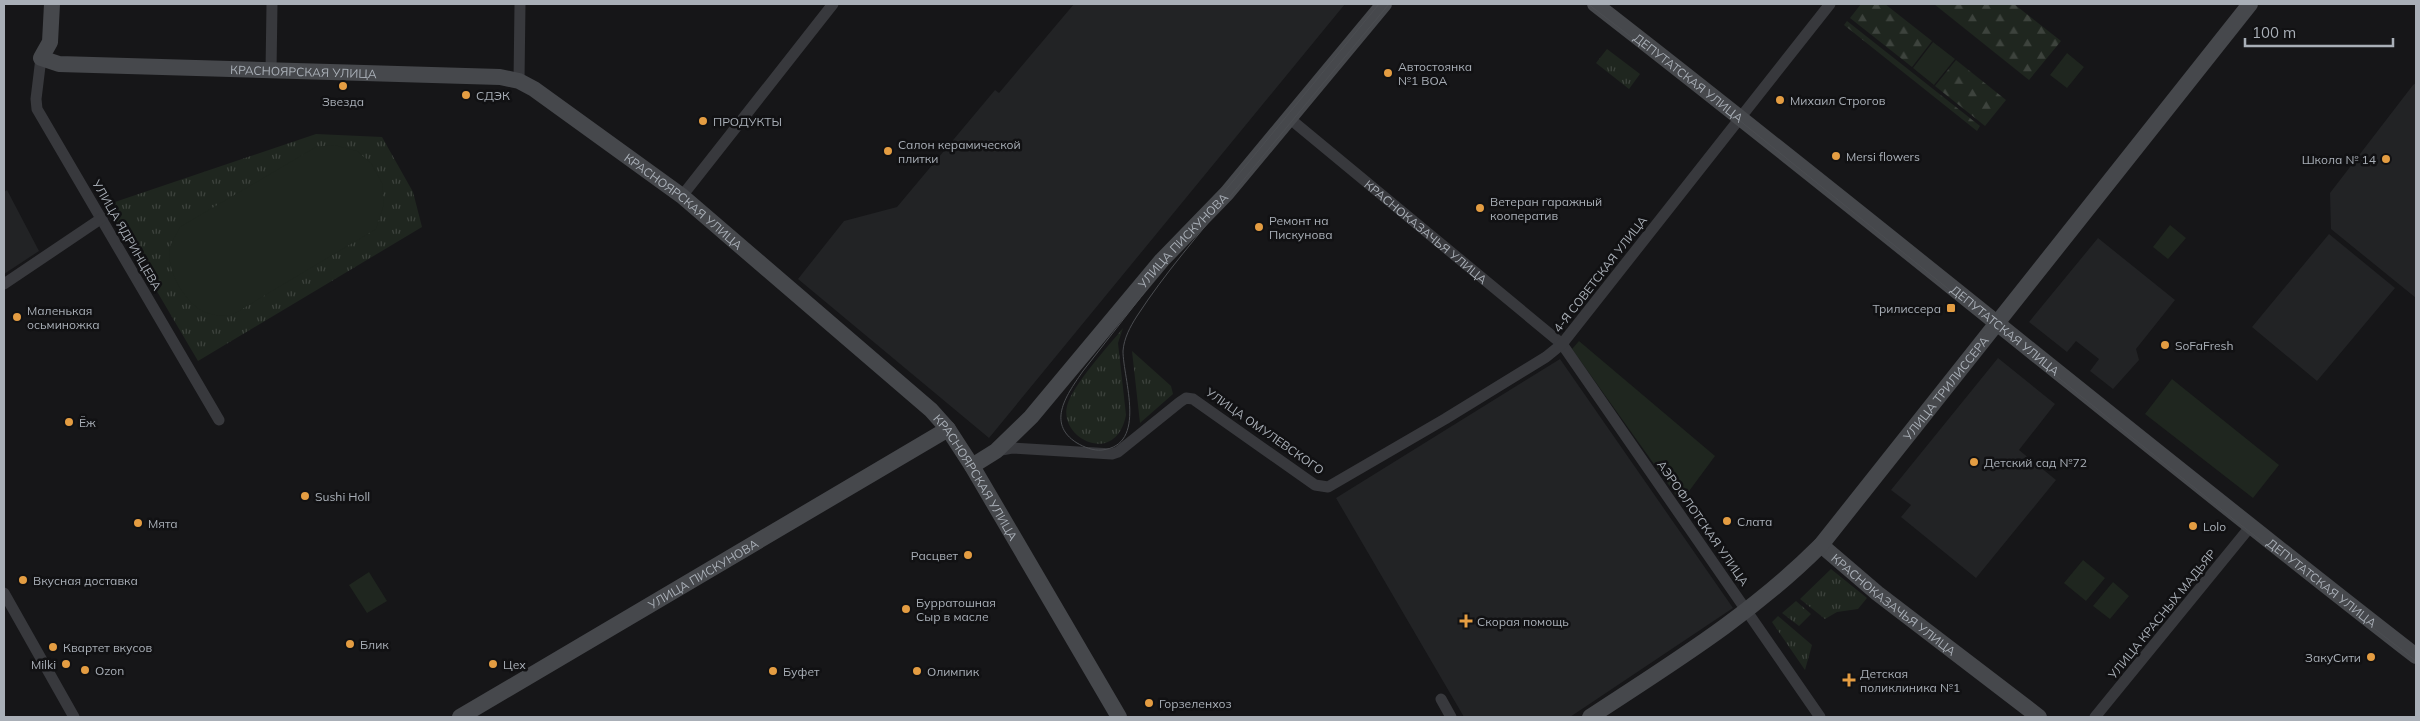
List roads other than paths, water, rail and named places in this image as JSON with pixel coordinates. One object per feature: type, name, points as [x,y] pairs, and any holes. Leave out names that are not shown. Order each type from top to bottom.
[{"type":"street","points":[[41,58],[50,42],[52,4]]},
{"type":"street","points":[[271,70],[272,4]]},
{"type":"street","points":[[519,81],[520,4]]},
{"type":"street","points":[[682,196],[834,4]]},
{"type":"street","name":"УЛИЦА ПИСКУНОВА","points":[[972,466],[996,451],[1030,417],[1162,260],[1227,193],[1384,4]]},
{"type":"street","name":"ДЕПУТАТСКАЯ УЛИЦА","points":[[1594,4],[1741,117],[2250,527],[2416,656]]},
{"type":"street","name":"4-Я СОВЕТСКАЯ УЛИЦА","points":[[1328,487],[1446,419],[1546,357],[1562,344],[1830,4]]},
{"type":"street","name":"УЛИЦА ТРИЛИССЕРА","points":[[1590,717],[1704,642],[1770,594],[1821,546],[2250,4]]},
{"type":"street","name":"КРАСНОЯРСКАЯ УЛИЦА","points":[[41,58],[59,64],[500,77],[519,81],[534,89],[682,196],[912,392],[948,429],[972,466],[1119,717]]},
{"type":"street","name":"УЛИЦА ЯДРИНЦЕВА","points":[[41,58],[36,99],[37,109],[219,420]]},
{"type":"street","name":"КРАСНОКАЗАЧЬЯ УЛИЦА","points":[[1289,118],[1562,344]]},
{"type":"street","points":[[4,284],[102,218]]},
{"type":"street","name":"АЭРОФЛОТСКАЯ УЛИЦА","points":[[1562,344],[1820,717]]},
{"type":"street","name":"УЛИЦА ОМУЛЕВСКОГО","points":[[996,451],[1012,448],[1112,454],[1118,452],[1186,398],[1193,399],[1315,486],[1328,487]]},
{"type":"street","name":"УЛИЦА ПИСКУНОВА","points":[[460,717],[948,429]]},
{"type":"street","name":"УЛИЦА КРАСНЫХ МАДЬЯР","points":[[2095,717],[2250,527]]},
{"type":"street","name":"КРАСНОКАЗАЧЬЯ УЛИЦА","points":[[1821,546],[1877,593],[2039,717]]},
{"type":"street","points":[[4,593],[74,717]]},
{"type":"street","points":[[1441,699],[1451,717]]},
{"type":"tram line","points":[[1379,4],[1205,215],[1083,371],[1066,398],[1061,417],[1062,426],[1067,435],[1077,443],[1095,450],[1102,450],[1116,445],[1125,436],[1129,424],[1130,409],[1123,351],[1126,337],[1134,320],[1183,254],[1389,4]]},
{"type":"tram line","points":[[1588,4],[1739,120],[2237,522],[2416,661]]},
{"type":"place","name":"Автостоянка №1 ВОА","points":[[1388,73]]},
{"type":"place","name":"Звезда","points":[[343,86]]},
{"type":"place","name":"СДЭК","points":[[466,95]]},
{"type":"place","name":"Михаил Строгов","points":[[1780,100]]},
{"type":"place","name":"ПРОДУКТЫ","points":[[703,121]]},
{"type":"place","name":"Салон керамической плитки","points":[[888,151]]},
{"type":"place","name":"Mersi flowers","points":[[1836,156]]},
{"type":"place","name":"Школа № 14","points":[[2386,159]]},
{"type":"place","name":"Ветеран гаражный кооператив","points":[[1480,208]]},
{"type":"place","name":"Ремонт на Пискунова","points":[[1259,227]]},
{"type":"place","name":"Трилиссера","points":[[1951,308]]},
{"type":"place","name":"Маленькая осьминожка","points":[[17,317]]},
{"type":"place","name":"SoFaFresh","points":[[2165,345]]},
{"type":"place","name":"Ёж","points":[[69,422]]},
{"type":"place","name":"Детский сад №72","points":[[1974,462]]},
{"type":"place","name":"Sushi Holl","points":[[305,496]]},
{"type":"place","name":"Слата","points":[[1727,521]]},
{"type":"place","name":"Мята","points":[[138,523]]},
{"type":"place","name":"Lolo","points":[[2193,526]]},
{"type":"place","name":"Расцвет","points":[[968,555]]},
{"type":"place","name":"Вкусная доставка","points":[[23,580]]},
{"type":"place","name":"Бурратошная Сыр в масле","points":[[906,609]]},
{"type":"place","name":"Скорая помощь","points":[[1466,621]]},
{"type":"place","name":"Блик","points":[[350,644]]},
{"type":"place","name":"Квартет вкусов","points":[[53,647]]},
{"type":"place","name":"ЗакуСити","points":[[2371,657]]},
{"type":"place","name":"Milki","points":[[66,664]]},
{"type":"place","name":"Цех","points":[[493,664]]},
{"type":"place","name":"Ozon","points":[[85,670]]},
{"type":"place","name":"Буфет","points":[[773,671]]},
{"type":"place","name":"Олимпик","points":[[917,671]]},
{"type":"place","name":"Детская поликлиника №1","points":[[1849,680]]},
{"type":"place","name":"Горзеленхоз","points":[[1149,703]]}]
